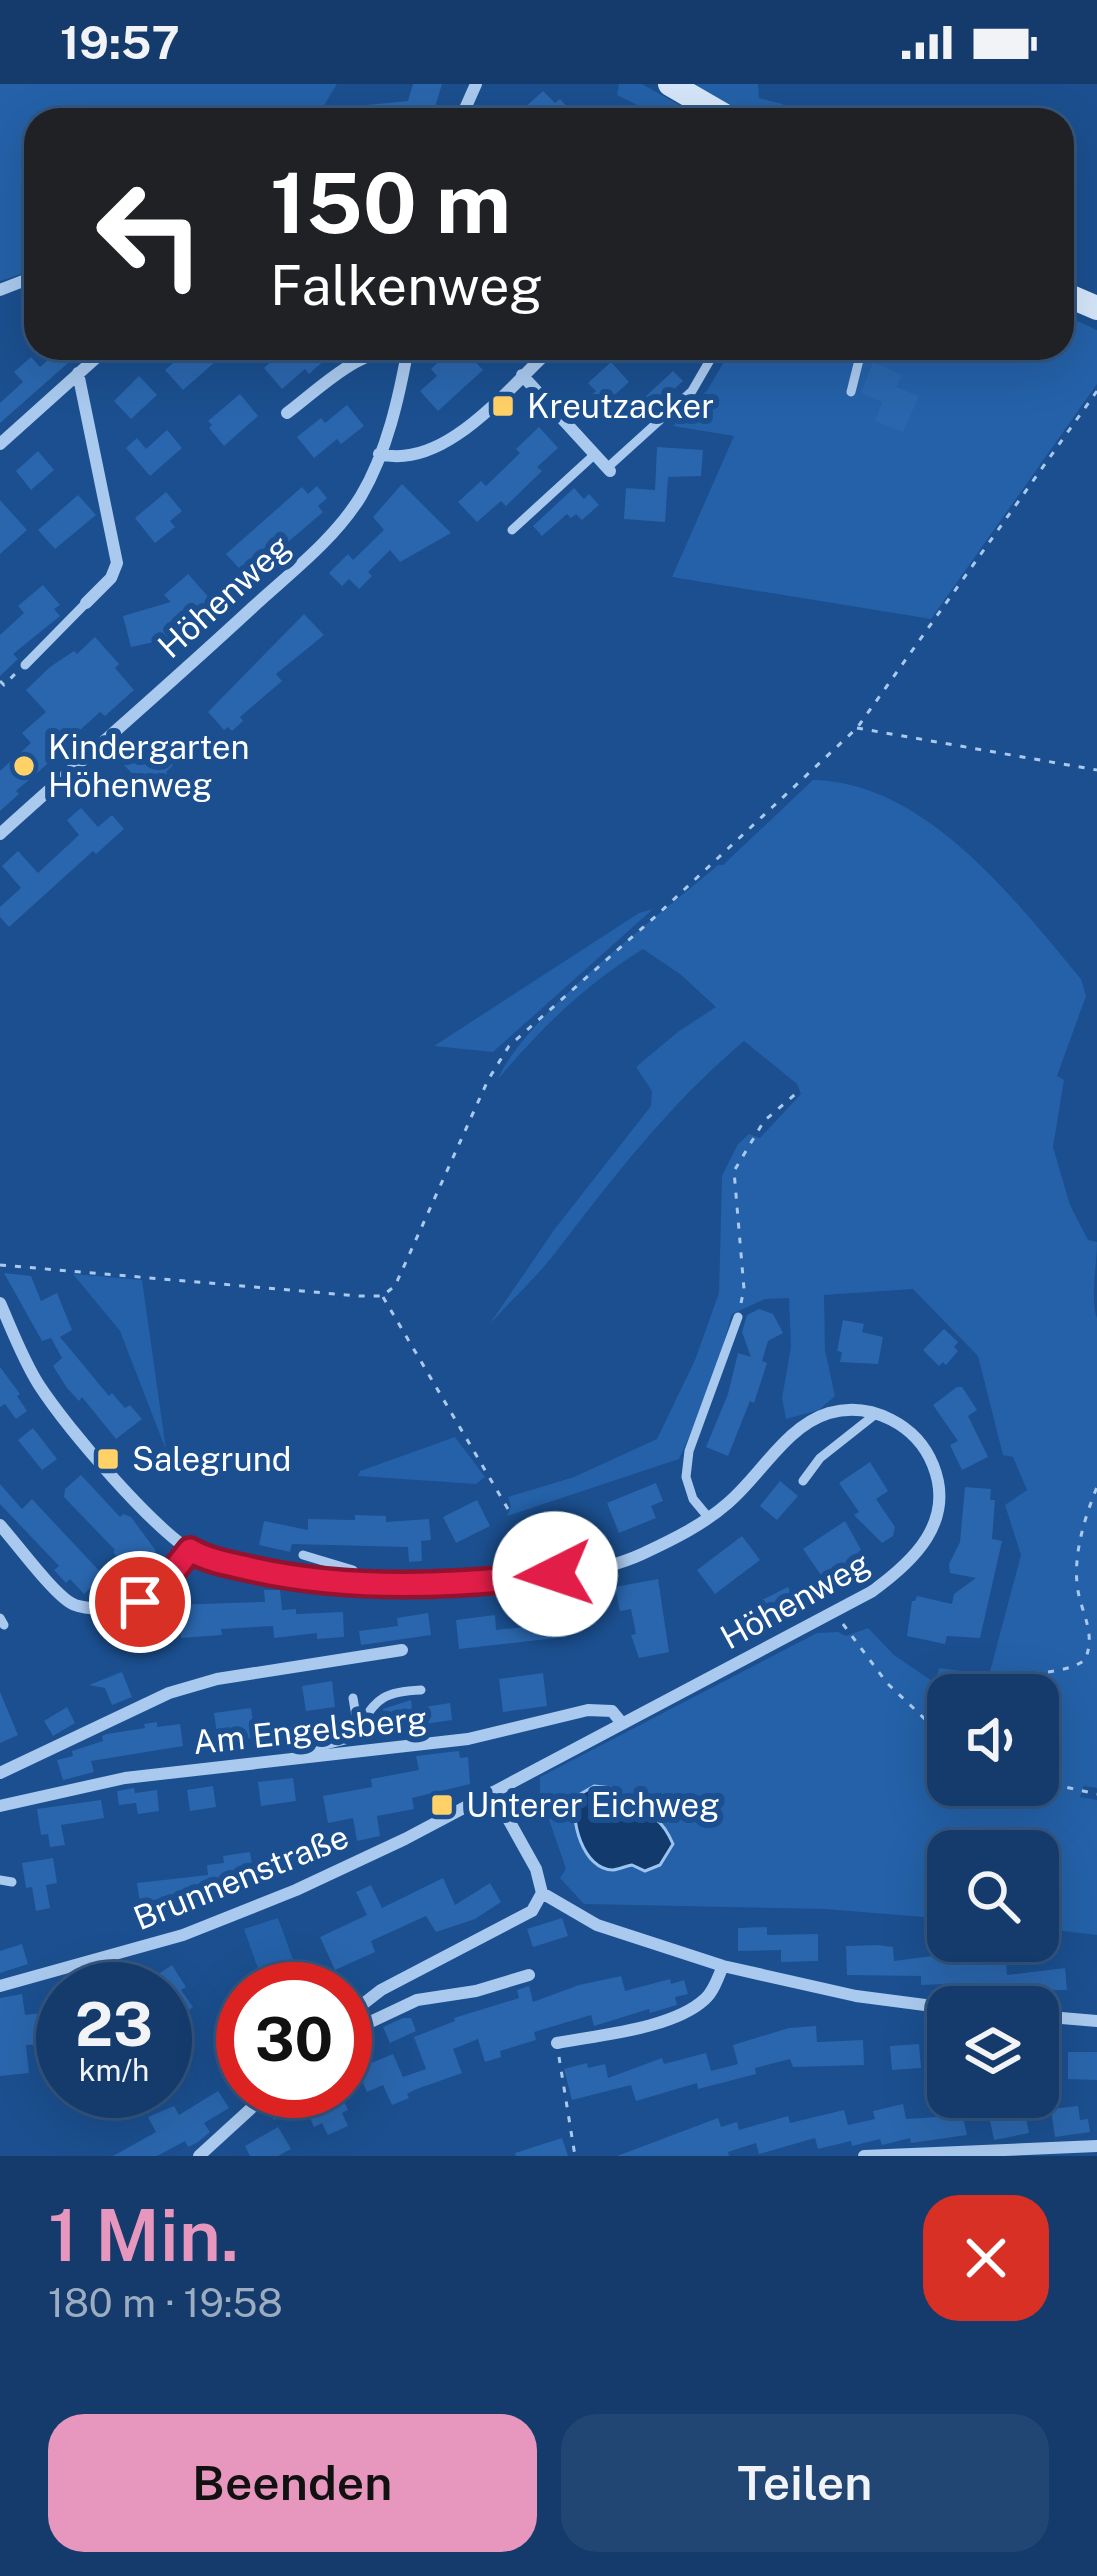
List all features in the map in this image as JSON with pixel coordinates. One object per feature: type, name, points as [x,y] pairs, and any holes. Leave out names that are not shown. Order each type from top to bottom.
[{"type":"street","points":[[670,84],[711,108]]},
{"type":"street","points":[[0,444],[93,360]]},
{"type":"street","points":[[287,413],[361,360]]},
{"type":"street","name":"Höhenweg","points":[[0,834],[311,554],[352,508],[379,454],[406,360]]},
{"type":"street","points":[[379,454],[400,457],[437,448],[539,360]]},
{"type":"street","points":[[78,373],[117,568],[86,603]]},
{"type":"street","points":[[522,376],[609,470]]},
{"type":"street","points":[[0,1303],[53,1405],[115,1479],[190,1550],[213,1561],[297,1579],[362,1585],[529,1577],[582,1571],[637,1557],[708,1517],[754,1478],[785,1442],[817,1418],[843,1411],[877,1413]]},
{"type":"street","name":"Höhenweg","points":[[493,1792],[835,1613],[904,1568],[920,1552],[938,1514],[938,1481],[926,1451],[902,1426],[877,1413]]},
{"type":"street","points":[[0,1526],[67,1600],[85,1607],[125,1606],[149,1596],[190,1550]]},
{"type":"street","name":"Am Engelsberg","points":[[0,1773],[169,1693],[217,1679],[402,1650]]},
{"type":"street","name":"Am Engelsberg","points":[[0,1806],[125,1778],[468,1739],[589,1710],[612,1712],[621,1721]]},
{"type":"street","points":[[372,1996],[532,1911],[542,1893],[536,1869],[493,1792]]},
{"type":"street","name":"Brunnenstraße","points":[[0,1986],[183,1935],[242,1913],[405,1839],[493,1792]]},
{"type":"street","points":[[542,1893],[597,1924],[724,1966],[856,1996],[927,2005]]},
{"type":"street","points":[[557,2043],[686,2012],[706,1998],[724,1966]]},
{"type":"street","points":[[372,2021],[417,2000],[476,1991],[529,1975]]},
{"type":"street","points":[[1059,2018],[1097,2021]]},
{"type":"street","points":[[199,2156],[241,2118]]},
{"type":"street","points":[[864,2156],[1097,2146]]},
{"type":"lane","points":[[609,470],[692,392],[710,360]]},
{"type":"lane","points":[[851,392],[859,360]]},
{"type":"lane","points":[[659,421],[673,426]]},
{"type":"lane","points":[[512,530],[595,454]]},
{"type":"lane","points":[[26,665],[86,603]]},
{"type":"lane","points":[[708,1517],[693,1499],[686,1477],[689,1450],[738,1317]]},
{"type":"lane","points":[[802,1481],[820,1458],[877,1413]]},
{"type":"lane","points":[[303,1555],[353,1570],[362,1585]]},
{"type":"lane","points":[[302,1758],[318,1747],[349,1739],[377,1699],[389,1692],[421,1690]]},
{"type":"lane","points":[[353,1698],[358,1728]]},
{"type":"path","points":[[0,1265],[382,1296],[395,1286],[488,1080],[509,1046],[856,728],[1097,391]]},
{"type":"path","points":[[856,728],[1097,770]]},
{"type":"path","points":[[738,1317],[744,1289],[734,1171],[764,1121],[799,1091]]},
{"type":"path","points":[[382,1296],[508,1508]]},
{"type":"path","points":[[1040,1674],[1085,1660],[1091,1634],[1077,1584],[1078,1555],[1097,1487]]},
{"type":"path","points":[[835,1613],[887,1683],[927,1721]]},
{"type":"path","points":[[1059,1786],[1097,1794]]},
{"type":"path","points":[[557,2043],[575,2156]]},
{"type":"shaded area","points":[[0,84],[337,84],[322,108],[24,108],[24,273],[0,281]]},
{"type":"shaded area","points":[[619,84],[642,84],[685,108],[644,108],[617,95]]},
{"type":"shaded area","points":[[691,84],[758,84],[759,98],[789,108],[736,108]]},
{"type":"shaded area","points":[[1074,319],[1097,330],[1097,384],[931,619],[672,577],[734,436],[673,426],[708,389],[725,360],[1074,360]]},
{"type":"shaded area","points":[[813,780],[854,786],[893,801],[965,851],[1081,979],[1086,996],[1057,1076],[1064,1080],[1053,1147],[1070,1205],[1088,1240],[1097,1242],[1097,1788],[1084,1786],[1080,1797],[1097,1800],[1097,1935],[1059,1930],[1059,1830],[927,1830],[927,1917],[825,1909],[584,1904],[560,1878],[566,1869],[540,1793],[540,1777],[817,1633],[846,1636],[868,1628],[894,1655],[927,1678],[927,1806],[1059,1806],[1059,1674],[989,1674],[1021,1555],[1005,1505],[1027,1490],[1013,1457],[1003,1455],[978,1356],[913,1289],[824,1295],[825,1350],[835,1396],[819,1410],[786,1419],[782,1398],[791,1347],[789,1298],[765,1299],[732,1314],[710,1391],[679,1459],[507,1516],[508,1497],[574,1477],[657,1439],[695,1360],[719,1293],[722,1176],[738,1144],[749,1134],[760,1138],[801,1094],[797,1084],[744,1041],[666,1116],[545,1266],[489,1325],[554,1230],[651,1106],[652,1091],[636,1067],[716,1007],[643,949],[565,1008],[498,1079],[513,1053],[565,996]]},
{"type":"shaded area","points":[[653,909],[493,1052],[434,1046],[639,913]]},
{"type":"shaded area","points":[[73,1274],[142,1280],[166,1450],[120,1331]]},
{"type":"shaded area","points":[[455,1437],[485,1477],[476,1484],[358,1476],[360,1471]]},
{"type":"shaded area","points":[[939,1668],[982,1674],[937,1674]]},
{"type":"shaded area","points":[[594,1786],[612,1788],[623,1798],[626,1810],[643,1812],[661,1823],[673,1844],[660,1865],[645,1871],[632,1865],[613,1870],[603,1868],[586,1853],[575,1806],[577,1796]]},
{"type":"shaded area","points":[[278,1918],[294,1962],[256,1962],[244,1929]]},
{"type":"building","points":[[413,84],[442,84],[435,107],[367,108],[367,105],[408,101]]},
{"type":"building","points":[[543,91],[568,108],[524,108]]},
{"type":"building","points":[[28,360],[40,367],[48,360],[71,360],[0,423],[0,403],[23,382],[14,372]]},
{"type":"building","points":[[177,360],[217,360],[183,390],[165,370]]},
{"type":"building","points":[[273,360],[325,360],[309,374],[305,369],[282,389],[264,368]]},
{"type":"building","points":[[440,360],[474,360],[483,370],[438,411],[420,391],[437,376],[431,369]]},
{"type":"building","points":[[611,362],[629,382],[609,400],[614,405],[595,423],[580,406],[596,391],[588,383]]},
{"type":"building","points":[[873,362],[902,375],[896,387],[919,396],[903,432],[875,421],[882,402],[861,393]]},
{"type":"building","points":[[673,371],[683,381],[652,409],[643,399]]},
{"type":"building","points":[[139,376],[157,395],[131,419],[114,401]]},
{"type":"building","points":[[240,394],[258,416],[224,446],[208,421]]},
{"type":"building","points":[[347,405],[364,426],[341,444],[337,439],[314,458],[297,437]]},
{"type":"building","points":[[539,427],[558,448],[506,506],[501,501],[477,522],[458,502],[481,481],[486,486]]},
{"type":"building","points":[[167,430],[182,448],[150,476],[126,448],[137,438],[146,449]]},
{"type":"building","points":[[657,447],[703,450],[701,476],[668,477],[665,522],[624,519],[626,488],[655,490]]},
{"type":"building","points":[[38,451],[54,470],[31,490],[16,471]]},
{"type":"building","points":[[402,484],[451,533],[400,562],[390,550],[359,589],[349,579],[342,586],[329,573],[348,554],[353,560],[384,530],[373,517]]},
{"type":"building","points":[[317,486],[327,498],[318,506],[323,512],[247,577],[226,554],[302,487],[308,494]]},
{"type":"building","points":[[574,488],[599,505],[582,520],[567,514],[542,536],[533,526]]},
{"type":"building","points":[[166,492],[182,511],[170,521],[175,527],[155,543],[135,518]]},
{"type":"building","points":[[78,495],[96,515],[55,549],[38,530]]},
{"type":"building","points":[[0,500],[27,530],[0,554]]},
{"type":"building","points":[[188,574],[212,601],[200,612],[206,619],[186,637],[180,631],[131,647],[123,616],[171,602],[164,595]]},
{"type":"building","points":[[43,585],[60,605],[54,609],[60,616],[13,654],[18,659],[0,676],[0,635],[24,613],[18,606]]},
{"type":"building","points":[[304,614],[324,635],[276,674],[282,681],[240,717],[243,721],[232,731],[224,730],[208,712]]},
{"type":"building","points":[[95,637],[134,690],[105,716],[100,712],[59,749],[0,811],[0,771],[31,743],[22,733],[46,712],[26,690],[50,667],[74,651],[77,654]]},
{"type":"building","points":[[164,741],[180,758],[166,772],[178,784],[159,802],[123,764],[134,753],[142,762]]},
{"type":"building","points":[[81,808],[98,827],[112,815],[124,829],[9,927],[0,917],[0,907],[21,888],[2,866],[18,851],[38,873],[79,835],[67,820]]},
{"type":"building","points":[[4,1273],[31,1276],[41,1301],[57,1293],[72,1330],[60,1337],[109,1396],[112,1393],[125,1408],[130,1405],[142,1419],[116,1439],[82,1397],[79,1401],[53,1366],[62,1358],[51,1338],[42,1341]]},
{"type":"building","points":[[759,1309],[773,1314],[783,1333],[768,1341],[762,1361],[767,1363],[754,1403],[750,1401],[728,1456],[706,1447],[728,1394],[738,1353],[751,1357],[742,1332],[747,1315]]},
{"type":"building","points":[[843,1320],[864,1324],[862,1332],[883,1337],[878,1364],[840,1362],[842,1352],[837,1351]]},
{"type":"building","points":[[944,1329],[958,1342],[954,1347],[958,1351],[939,1366],[923,1350]]},
{"type":"building","points":[[0,1367],[27,1411],[16,1419],[5,1404],[0,1407]]},
{"type":"building","points":[[962,1387],[977,1410],[968,1416],[988,1457],[962,1470],[950,1445],[958,1441],[933,1405]]},
{"type":"building","points":[[33,1428],[57,1459],[42,1470],[18,1440]]},
{"type":"building","points":[[870,1462],[888,1491],[876,1499],[895,1527],[893,1536],[882,1543],[854,1515],[859,1512],[839,1483]]},
{"type":"building","points":[[81,1475],[120,1517],[131,1517],[156,1551],[131,1573],[64,1497],[65,1489]]},
{"type":"building","points":[[780,1481],[798,1496],[777,1520],[760,1506]]},
{"type":"building","points":[[656,1483],[663,1501],[651,1506],[656,1518],[619,1533],[607,1503]]},
{"type":"building","points":[[0,1484],[22,1509],[32,1499],[104,1576],[84,1594],[70,1579],[66,1583],[54,1570],[59,1566],[0,1504]]},
{"type":"building","points":[[965,1487],[991,1489],[990,1500],[995,1500],[992,1539],[1002,1541],[980,1638],[947,1636],[945,1644],[907,1636],[912,1601],[917,1596],[952,1604],[954,1594],[976,1578],[950,1573],[949,1564],[960,1542]]},
{"type":"building","points":[[477,1500],[490,1526],[456,1543],[443,1517]]},
{"type":"building","points":[[355,1515],[386,1516],[386,1522],[429,1519],[431,1540],[421,1541],[422,1561],[409,1562],[408,1547],[292,1544],[290,1552],[259,1545],[264,1521],[308,1530],[308,1519],[355,1520]]},
{"type":"building","points":[[845,1521],[864,1555],[825,1581],[803,1549]]},
{"type":"building","points":[[568,1523],[572,1549],[537,1554],[534,1528]]},
{"type":"building","points":[[742,1536],[760,1560],[715,1594],[697,1570]]},
{"type":"building","points":[[658,1579],[669,1652],[639,1658],[631,1635],[636,1634],[631,1609],[620,1611],[615,1587]]},
{"type":"building","points":[[788,1587],[798,1608],[764,1625],[754,1604]]},
{"type":"building","points":[[264,1590],[280,1590],[282,1610],[296,1609],[296,1614],[343,1612],[344,1637],[317,1639],[317,1633],[274,1638],[273,1626],[221,1629],[222,1635],[181,1638],[181,1629],[171,1630],[169,1605],[265,1602]]},
{"type":"building","points":[[562,1612],[565,1637],[459,1649],[456,1620],[495,1615],[496,1630],[525,1627],[524,1616]]},
{"type":"building","points":[[428,1613],[431,1635],[361,1645],[359,1631],[398,1626],[397,1618]]},
{"type":"building","points":[[122,1672],[132,1697],[112,1705],[105,1688],[89,1685]]},
{"type":"building","points":[[543,1673],[547,1706],[503,1712],[499,1679]]},
{"type":"building","points":[[332,1681],[335,1707],[306,1711],[302,1686]]},
{"type":"building","points":[[0,1692],[18,1735],[0,1743]]},
{"type":"building","points":[[411,1700],[412,1709],[450,1703],[452,1720],[383,1730],[383,1709]]},
{"type":"building","points":[[67,1707],[75,1723],[53,1736],[44,1721]]},
{"type":"building","points":[[251,1708],[255,1738],[218,1742],[214,1713]]},
{"type":"building","points":[[157,1722],[157,1727],[180,1724],[183,1746],[91,1761],[94,1772],[63,1780],[57,1760],[103,1741],[107,1734]]},
{"type":"building","points":[[459,1751],[460,1758],[468,1757],[470,1784],[412,1798],[414,1809],[377,1816],[380,1836],[357,1841],[353,1818],[328,1823],[323,1796],[372,1787],[371,1779],[419,1770],[416,1756]]},
{"type":"building","points":[[293,1778],[296,1801],[261,1806],[258,1782]]},
{"type":"building","points":[[213,1786],[216,1807],[190,1811],[187,1790]]},
{"type":"building","points":[[134,1788],[135,1793],[157,1790],[159,1811],[138,1814],[136,1803],[119,1805],[117,1791]]},
{"type":"building","points":[[101,1800],[104,1818],[61,1825],[65,1845],[50,1847],[48,1834],[41,1835],[37,1809]]},
{"type":"building","points":[[250,1852],[255,1885],[188,1896],[190,1908],[174,1911],[173,1904],[141,1910],[137,1883],[208,1875],[207,1865],[224,1863],[223,1856]]},
{"type":"building","points":[[53,1858],[57,1883],[46,1885],[50,1908],[36,1911],[22,1863]]},
{"type":"building","points":[[443,1878],[455,1905],[490,1883],[501,1902],[475,1919],[436,1932],[426,1916],[371,1941],[375,1952],[353,1962],[331,1962],[320,1937],[367,1915],[356,1892],[371,1885],[382,1908]]},
{"type":"building","points":[[562,1918],[568,1936],[533,1947],[527,1929]]},
{"type":"building","points":[[767,1927],[767,1935],[818,1934],[818,1961],[781,1962],[781,1950],[738,1951],[738,1928]]},
{"type":"building","points":[[22,1944],[28,1964],[0,1973],[0,1951]]},
{"type":"building","points":[[846,1946],[893,1947],[894,1961],[927,1957],[927,1962],[1006,1962],[1007,1975],[1065,1968],[1067,1990],[973,1983],[921,1985],[921,1976],[847,1975]]},
{"type":"building","points":[[621,1976],[625,1991],[684,1980],[688,1994],[675,1997],[677,2005],[650,2013],[649,2009],[594,2026],[591,2015],[534,2032],[536,2040],[500,2051],[501,2057],[485,2062],[478,2039],[453,2049],[462,2073],[414,2090],[407,2094],[409,2098],[392,2105],[383,2085],[372,2090],[372,2063],[393,2054],[403,2077],[426,2069],[414,2037],[454,2018],[519,1998],[517,1990],[529,1986],[533,2002]]},
{"type":"building","points":[[22,1994],[25,2015],[36,2014],[36,2045],[26,2045],[29,2073],[0,2076],[0,1998]]},
{"type":"building","points":[[411,2018],[416,2031],[390,2043],[383,2027]]},
{"type":"building","points":[[816,2026],[817,2042],[863,2040],[864,2065],[793,2067],[790,2059],[755,2068],[756,2074],[698,2089],[697,2083],[636,2101],[631,2085],[572,2100],[564,2069],[605,2064],[608,2078],[662,2058],[664,2064],[706,2053],[711,2071],[738,2064],[733,2045],[789,2028]]},
{"type":"building","points":[[919,2044],[921,2068],[892,2070],[890,2046]]},
{"type":"building","points":[[1068,2052],[1097,2052],[1097,2080],[1068,2079]]},
{"type":"building","points":[[216,2092],[216,2116],[204,2123],[210,2132],[198,2142],[188,2147],[185,2141],[157,2156],[113,2156],[156,2132],[149,2118],[192,2118],[192,2107]]},
{"type":"building","points":[[903,2104],[906,2119],[963,2118],[967,2135],[911,2143],[910,2138],[882,2145],[880,2139],[852,2146],[851,2141],[818,2149],[815,2138],[759,2154],[756,2143],[728,2152],[729,2156],[617,2156],[718,2118],[721,2127],[737,2122],[739,2130],[788,2116],[790,2123],[844,2110],[848,2125],[875,2119],[873,2111]]},
{"type":"building","points":[[1078,2106],[1080,2120],[1088,2119],[1090,2132],[1055,2137],[1052,2118],[1059,2118],[1059,2108]]},
{"type":"building","points":[[310,2118],[344,2118],[348,2126],[328,2135],[322,2123],[314,2127]]},
{"type":"building","points":[[989,2118],[1026,2118],[1029,2133],[994,2140]]},
{"type":"building","points":[[278,2127],[291,2149],[278,2156],[250,2156],[245,2146]]},
{"type":"building","points":[[562,2138],[568,2156],[516,2156],[515,2153]]},
{"type":"place","name":"Kreutzacker","points":[[503,406]]},
{"type":"place","name":"Kindergarten Höhenweg","points":[[24,766]]},
{"type":"place","name":"Salegrund","points":[[108,1459]]},
{"type":"place","name":"Unterer Eichweg","points":[[442,1805]]},
{"type":"route","points":[[140,1602],[159,1589],[190,1550],[202,1557],[297,1579],[346,1584],[555,1574]]}]
